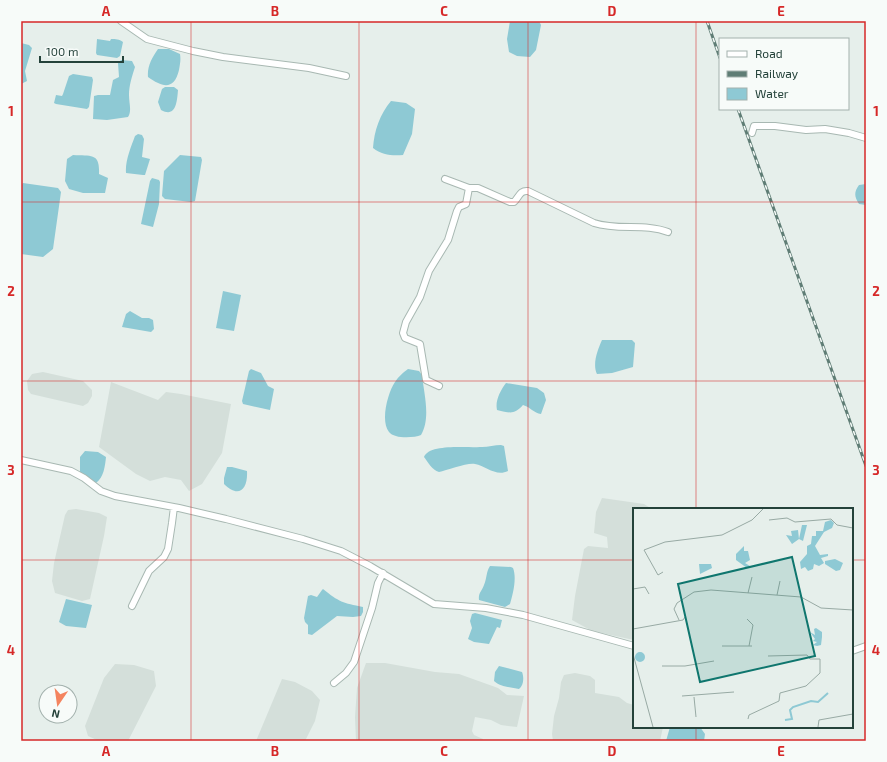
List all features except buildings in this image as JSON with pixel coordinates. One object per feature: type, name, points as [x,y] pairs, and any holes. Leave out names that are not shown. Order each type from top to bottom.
[{"type":"street","points":[[121,21],[147,39],[193,51],[223,57],[309,68],[346,76]]},
{"type":"street","points":[[752,133],[754,126],[775,126],[792,129],[849,132],[866,138]]},
{"type":"street","points":[[445,179],[469,188],[478,188],[510,202],[514,202],[520,192],[524,190],[528,191],[605,227],[659,229],[668,232]]},
{"type":"street","points":[[439,386],[426,380],[420,344],[405,338],[403,333],[406,322],[420,297],[429,271],[448,240],[457,211],[459,207],[466,204],[469,188]]},
{"type":"street","points":[[21,460],[71,471],[84,478],[101,491],[115,496],[226,519],[303,539],[341,551],[383,573],[434,604],[486,608],[523,615],[633,646]]},
{"type":"street","points":[[132,606],[149,571],[164,557],[168,549],[174,507]]},
{"type":"street","points":[[334,683],[354,662],[372,608],[378,583],[383,573]]},
{"type":"street","points":[[853,651],[866,646]]},
{"type":"shaded area","points":[[43,372],[83,381],[92,390],[92,396],[88,403],[83,406],[31,394],[28,390],[27,381],[32,374]]},
{"type":"shaded area","points":[[111,382],[158,400],[166,392],[231,404],[222,453],[202,484],[189,491],[181,480],[165,477],[150,481],[136,474],[99,447]]},
{"type":"shaded area","points":[[602,498],[644,504],[650,508],[633,508],[633,640],[592,631],[572,620],[584,549],[588,546],[608,548],[607,537],[594,533],[596,512]]},
{"type":"shaded area","points":[[76,509],[99,513],[107,517],[90,599],[82,601],[55,593],[52,581],[54,563],[65,515],[68,510]]},
{"type":"shaded area","points":[[366,663],[385,663],[435,672],[459,674],[498,688],[507,695],[524,696],[517,727],[501,725],[491,720],[475,717],[472,731],[474,735],[483,739],[483,741],[356,741],[355,717],[357,688]]},
{"type":"shaded area","points":[[115,664],[134,665],[154,671],[156,686],[128,741],[99,741],[88,736],[85,726],[104,678]]},
{"type":"shaded area","points":[[575,673],[590,676],[595,680],[595,693],[619,697],[627,703],[633,705],[633,728],[663,728],[660,741],[553,741],[552,734],[554,716],[559,698],[561,682],[564,675]]},
{"type":"shaded area","points":[[282,679],[295,682],[312,691],[320,700],[315,721],[305,741],[256,741]]},
{"type":"water","points":[[510,21],[539,21],[541,25],[536,50],[530,57],[517,56],[509,52],[507,39]]},
{"type":"water","points":[[97,39],[110,41],[111,39],[116,39],[123,42],[120,56],[117,58],[97,55]]},
{"type":"water","points":[[21,43],[29,45],[32,48],[25,71],[27,81],[21,84]]},
{"type":"water","points":[[158,49],[169,49],[180,54],[177,77],[171,84],[163,85],[148,77],[149,66]]},
{"type":"water","points":[[121,60],[132,61],[135,67],[129,95],[129,115],[128,117],[107,120],[93,119],[94,96],[110,95],[113,80],[119,77],[118,63]]},
{"type":"water","points":[[73,74],[92,77],[93,80],[89,107],[87,109],[54,103],[56,95],[62,96],[69,76]]},
{"type":"water","points":[[165,87],[174,87],[178,90],[175,108],[170,112],[161,110],[158,102],[162,89]]},
{"type":"water","points":[[391,101],[406,103],[415,109],[412,134],[403,155],[387,154],[373,148],[378,123]]},
{"type":"water","points":[[138,134],[142,135],[144,139],[142,157],[150,159],[145,175],[126,173],[126,164],[129,154],[135,136]]},
{"type":"water","points":[[73,155],[90,156],[96,159],[99,167],[99,174],[108,178],[105,193],[83,193],[69,189],[65,181],[67,159]]},
{"type":"water","points":[[180,155],[201,157],[202,160],[195,201],[191,202],[165,199],[162,196],[164,171]]},
{"type":"water","points":[[152,178],[159,180],[160,182],[159,204],[153,227],[141,224],[150,181]]},
{"type":"water","points":[[23,183],[58,188],[61,192],[53,249],[43,257],[21,254],[21,186]]},
{"type":"water","points":[[866,184],[866,205],[859,204],[855,196],[856,190],[859,185]]},
{"type":"water","points":[[223,291],[241,295],[234,331],[216,328]]},
{"type":"water","points":[[130,311],[142,318],[149,318],[153,320],[154,329],[151,332],[122,327],[126,314]]},
{"type":"water","points":[[602,340],[632,340],[635,343],[633,367],[612,373],[597,374],[595,361]]},
{"type":"water","points":[[251,369],[261,373],[268,386],[274,389],[270,410],[243,404],[242,401],[249,371]]},
{"type":"water","points":[[408,369],[419,371],[422,375],[425,398],[426,421],[421,435],[414,437],[395,436],[389,432],[385,421],[386,407],[392,387],[398,378]]},
{"type":"water","points":[[506,383],[537,388],[544,393],[546,400],[541,414],[523,405],[514,412],[497,410],[498,396]]},
{"type":"water","points":[[504,446],[508,471],[504,473],[495,472],[479,465],[472,464],[439,472],[432,468],[424,457],[427,453],[441,448]]},
{"type":"water","points":[[85,451],[98,452],[106,457],[105,468],[99,481],[96,483],[87,479],[80,473],[80,457]]},
{"type":"water","points":[[227,467],[247,471],[246,483],[242,490],[234,491],[224,484]]},
{"type":"water","points":[[490,566],[513,568],[515,581],[513,591],[510,604],[505,607],[479,600]]},
{"type":"water","points":[[323,589],[333,597],[363,607],[363,612],[361,616],[337,616],[312,635],[308,634],[308,625],[304,618],[308,596],[311,595],[317,597]]},
{"type":"water","points":[[66,599],[92,605],[86,628],[66,626],[59,622]]},
{"type":"water","points":[[475,613],[502,620],[500,628],[497,627],[489,644],[474,642],[468,639],[472,628],[470,621],[472,614]]},
{"type":"water","points":[[499,666],[522,672],[523,681],[519,689],[502,686],[494,681],[495,672]]},
{"type":"water","points":[[670,728],[701,728],[705,734],[704,741],[666,741]]},
{"type":"railway","points":[[707,21],[719,55]]},
{"type":"railway","points":[[738,110],[866,466]]}]
